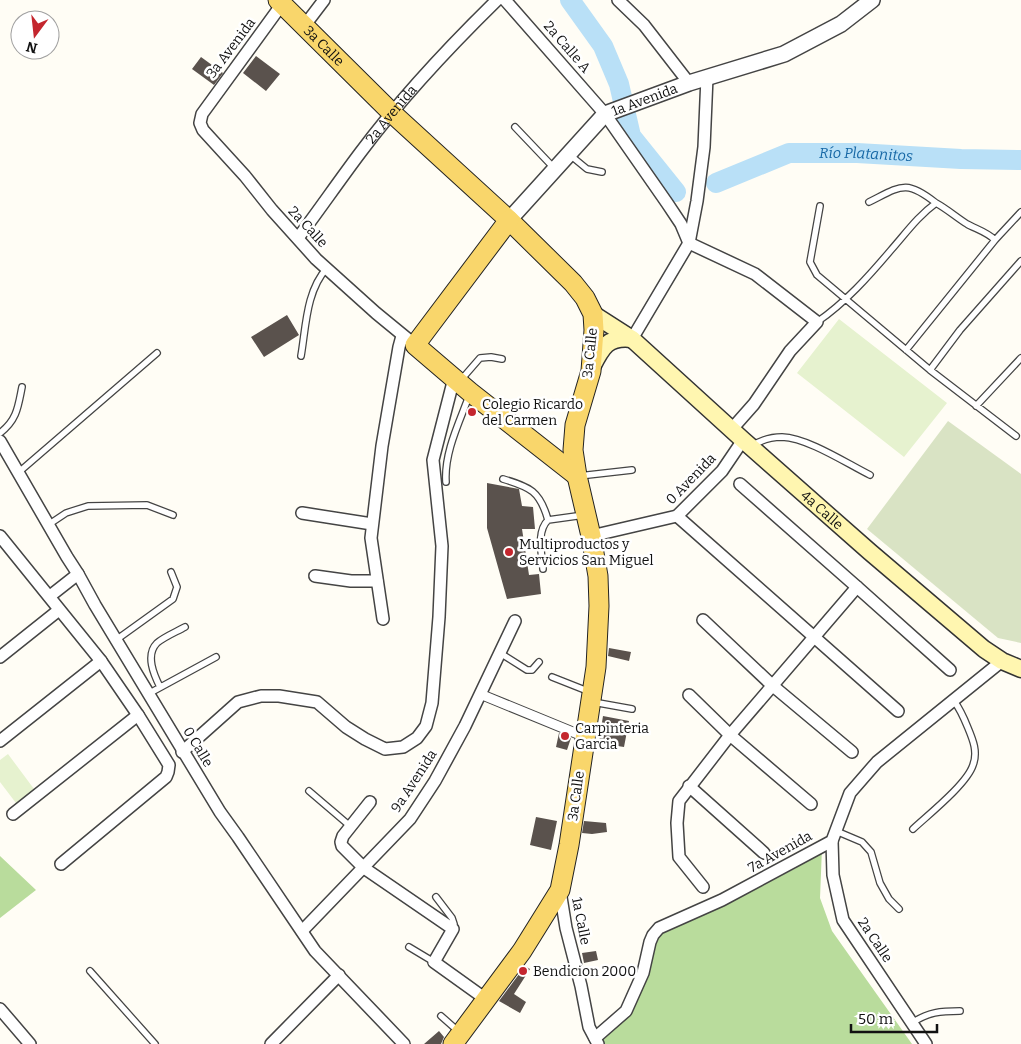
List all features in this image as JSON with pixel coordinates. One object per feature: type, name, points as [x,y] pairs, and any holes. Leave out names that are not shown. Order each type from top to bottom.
[{"type":"main road","name":"3a Calle","points":[[282,1],[392,113],[509,220],[573,283],[593,314],[594,330],[591,371],[578,414],[574,438],[574,462],[598,576],[599,606],[596,667],[569,845],[560,890]]},
{"type":"main road","name":"1a Avenida","points":[[408,340],[509,220]]},
{"type":"main road","name":"4a Calle","points":[[593,314],[632,339],[877,558],[984,649],[1002,661],[1021,669]]},
{"type":"main road","points":[[591,371],[603,347],[622,337],[632,339]]},
{"type":"main road","points":[[408,340],[577,476]]},
{"type":"main road","points":[[458,1039],[522,951],[560,890]]},
{"type":"street","points":[[305,25],[324,0]]},
{"type":"street","name":"2a Avenida","points":[[298,238],[392,113],[497,0]]},
{"type":"street","name":"2a Calle A","points":[[506,0],[607,113],[681,224],[689,243]]},
{"type":"street","points":[[618,0],[644,25],[689,83]]},
{"type":"street","name":"1a Avenida","points":[[509,220],[607,113],[689,83],[784,54],[841,24],[872,0]]},
{"type":"street","name":"3a Avenida","points":[[202,114],[282,1]]},
{"type":"street","points":[[632,339],[689,243],[704,147],[708,77]]},
{"type":"street","name":"2a Calle","points":[[202,114],[200,122],[203,130],[245,176],[272,210],[327,268],[408,340]]},
{"type":"street","points":[[689,243],[755,274],[817,322]]},
{"type":"street","name":"0 Avenida","points":[[591,536],[677,516],[722,471],[742,439],[754,404],[790,352],[817,322]]},
{"type":"street","points":[[383,619],[371,538],[372,524],[382,446],[399,348],[408,340]]},
{"type":"street","points":[[182,752],[238,702],[261,696],[279,696],[317,702],[346,727],[385,749],[403,747],[417,738],[426,726],[432,703],[439,617],[442,546],[433,460],[461,384]]},
{"type":"street","name":"0 Calle","points":[[0,441],[48,526],[182,752],[220,812],[315,951],[404,1044]]},
{"type":"street","points":[[740,484],[858,586],[950,670]]},
{"type":"street","points":[[302,513],[372,524]]},
{"type":"street","points":[[677,516],[898,711]]},
{"type":"street","points":[[0,536],[101,661],[169,765],[166,777],[61,864]]},
{"type":"street","points":[[50,596],[78,574]]},
{"type":"street","points":[[315,576],[377,581]]},
{"type":"street","points":[[703,887],[679,857],[677,823],[679,801],[730,734],[858,586]]},
{"type":"street","points":[[2,650],[59,610]]},
{"type":"street","points":[[703,620],[773,686],[852,752]]},
{"type":"street","name":"9a Avenida","points":[[302,932],[410,819],[435,781],[465,726],[514,621]]},
{"type":"street","points":[[0,741],[101,661]]},
{"type":"street","points":[[834,836],[850,793],[877,762],[1002,661]]},
{"type":"street","points":[[480,694],[585,737]]},
{"type":"street","points":[[689,695],[730,734],[811,804]]},
{"type":"street","points":[[13,814],[138,715]]},
{"type":"street","points":[[690,786],[764,853]]},
{"type":"street","points":[[370,802],[342,836],[342,846],[364,868],[452,928],[452,933],[434,962],[487,1000]]},
{"type":"street","name":"2a Calle","points":[[834,836],[834,875],[843,920],[926,1044]]},
{"type":"street","name":"7a Avenida","points":[[597,1041],[626,1011],[643,973],[650,942],[659,928],[722,900],[834,836]]},
{"type":"street","name":"1a Calle","points":[[560,890],[566,928],[589,1027],[597,1041]]},
{"type":"street","points":[[270,1044],[339,974]]},
{"type":"street","points":[[0,1009],[30,1044]]},
{"type":"lane","points":[[515,126],[555,169]]},
{"type":"lane","points":[[570,153],[587,169],[602,172]]},
{"type":"lane","points":[[869,202],[904,187],[916,188],[936,203],[965,222],[990,235],[995,240]]},
{"type":"lane","points":[[817,322],[845,300],[891,251],[913,223],[936,203]]},
{"type":"lane","points":[[820,206],[810,262],[817,275],[930,370],[1016,436]]},
{"type":"lane","points":[[906,350],[995,240],[1021,212]]},
{"type":"lane","points":[[930,370],[960,330],[1021,261]]},
{"type":"lane","points":[[301,356],[310,299],[321,274],[327,268]]},
{"type":"lane","points":[[19,472],[157,353]]},
{"type":"lane","points":[[446,482],[446,470],[456,430],[461,384],[480,358],[502,359]]},
{"type":"lane","points":[[976,406],[1021,358]]},
{"type":"lane","points":[[0,433],[8,427],[17,414],[22,387]]},
{"type":"lane","points":[[742,439],[762,440],[783,437],[810,444],[870,475]]},
{"type":"lane","points":[[577,476],[632,470]]},
{"type":"lane","points":[[503,479],[524,485],[536,495],[543,504],[548,520]]},
{"type":"lane","points":[[48,526],[66,513],[88,506],[147,505],[173,515]]},
{"type":"lane","points":[[543,569],[542,528],[548,520],[586,515]]},
{"type":"lane","points":[[116,640],[173,599],[177,587],[171,572]]},
{"type":"lane","points":[[160,687],[154,675],[151,655],[158,643],[184,627]]},
{"type":"lane","points":[[500,653],[527,670],[532,670],[538,662]]},
{"type":"lane","points":[[148,694],[216,657]]},
{"type":"lane","points":[[552,677],[591,697],[632,709]]},
{"type":"lane","points":[[913,829],[964,780],[973,765],[974,742],[960,708],[954,701]]},
{"type":"lane","points":[[309,790],[350,826]]},
{"type":"lane","points":[[834,836],[862,842],[867,846],[871,852],[880,883],[889,899],[899,910]]},
{"type":"lane","points":[[436,897],[452,918],[454,924],[452,928]]},
{"type":"lane","points":[[409,946],[434,962]]},
{"type":"lane","points":[[90,971],[155,1044]]},
{"type":"lane","points":[[912,1023],[934,1012],[960,1012]]},
{"type":"lane","points":[[440,1016],[458,1039]]},
{"type":"green space","points":[[839,319],[947,403],[904,457],[797,373]]},
{"type":"green space","points":[[948,421],[1021,474],[1021,643],[998,638],[867,529]]},
{"type":"green space","points":[[8,754],[37,793],[19,807],[0,782],[0,760]]},
{"type":"green space","points":[[822,848],[820,898],[832,931],[912,1044],[605,1044],[601,1035],[626,1013],[657,934],[720,907],[796,868]]},
{"type":"green space","points":[[0,856],[36,890],[0,918]]},
{"type":"building","points":[[256,56],[280,74],[266,91],[243,73]]},
{"type":"building","points":[[201,57],[223,73],[214,85],[192,69]]},
{"type":"building","points":[[287,315],[299,335],[264,357],[251,337]]},
{"type":"building","name":"Multiproductos y Servicios San Miguel","points":[[487,483],[519,489],[522,506],[533,507],[535,529],[522,529],[529,575],[539,574],[541,594],[507,599],[487,528]]},
{"type":"building","points":[[609,648],[631,652],[629,661],[608,656]]},
{"type":"building","points":[[603,716],[629,721],[624,747],[611,745],[611,749],[598,747]]},
{"type":"building","points":[[559,733],[571,738],[567,750],[556,747]]},
{"type":"building","points":[[536,817],[557,821],[551,850],[530,845]]},
{"type":"building","points":[[584,821],[606,823],[607,832],[582,833]]},
{"type":"building","points":[[596,951],[598,960],[584,963],[582,953]]},
{"type":"building","points":[[525,966],[530,969],[514,994],[526,1002],[520,1013],[499,1001]]},
{"type":"building","points":[[439,1031],[444,1037],[441,1044],[424,1044]]},
{"type":"waterway","name":"Río Platanitos","points":[[570,0],[603,46],[619,84],[631,136],[676,192]]},
{"type":"waterway","name":"Río Platanitos","points":[[716,183],[789,153],[857,153],[961,159],[1021,160]]},
{"type":"place","name":"Colegio Ricardo del Carmen","points":[[472,412]]},
{"type":"place","name":"Multiproductos y Servicios San Miguel","points":[[509,552]]},
{"type":"place","name":"Carpinteria Garcia","points":[[565,736]]},
{"type":"place","name":"Bendicion 2000","points":[[523,971]]}]
